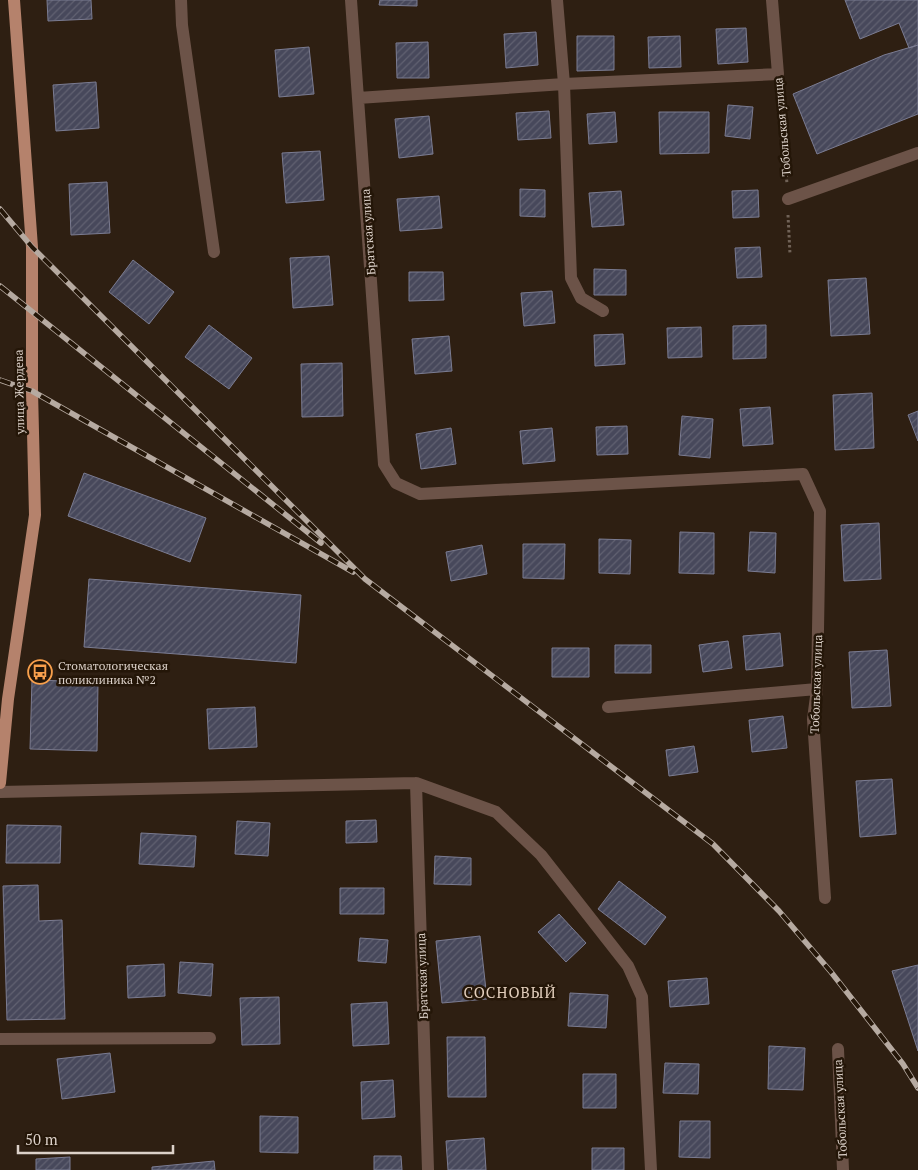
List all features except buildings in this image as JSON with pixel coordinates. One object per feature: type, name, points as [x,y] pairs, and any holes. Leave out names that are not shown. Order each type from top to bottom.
[{"type":"main road","name":"улица Жердева","points":[[0,783],[4,697],[35,515],[32,392],[32,247],[14,0]]},
{"type":"street","points":[[181,0],[182,25],[214,252]]},
{"type":"street","name":"Братская улица","points":[[351,0],[384,464],[396,483],[420,494],[803,474]]},
{"type":"street","points":[[557,0],[564,84],[571,278],[580,298],[603,311]]},
{"type":"street","name":"Тобольская улица","points":[[772,0],[778,74]]},
{"type":"street","points":[[358,98],[564,84],[778,74]]},
{"type":"street","points":[[788,199],[918,152]]},
{"type":"street","name":"Тобольская улица","points":[[803,474],[820,511],[817,689],[813,719],[824,898]]},
{"type":"street","points":[[608,707],[817,689]]},
{"type":"street","points":[[0,792],[416,783],[496,812],[541,855],[628,966],[642,997],[652,1170]]},
{"type":"street","name":"Братская улица","points":[[416,783],[428,1170]]},
{"type":"street","points":[[0,1039],[210,1038]]},
{"type":"street","name":"Тобольская улица","points":[[838,1049],[843,1170]]},
{"type":"path","name":"Тобольская улица","points":[[778,74],[788,199],[790,254]]},
{"type":"railway","points":[[0,209],[32,247],[365,579],[713,844],[779,911],[831,972],[903,1064],[918,1088]]},
{"type":"railway","points":[[0,286],[321,543]]},
{"type":"railway","points":[[0,380],[32,391],[353,572]]},
{"type":"place","name":"Стоматологическая поликлиника №2","points":[[40,672]]},
{"type":"district","name":"СОСНОВЫЙ","points":[[510,992]]}]
